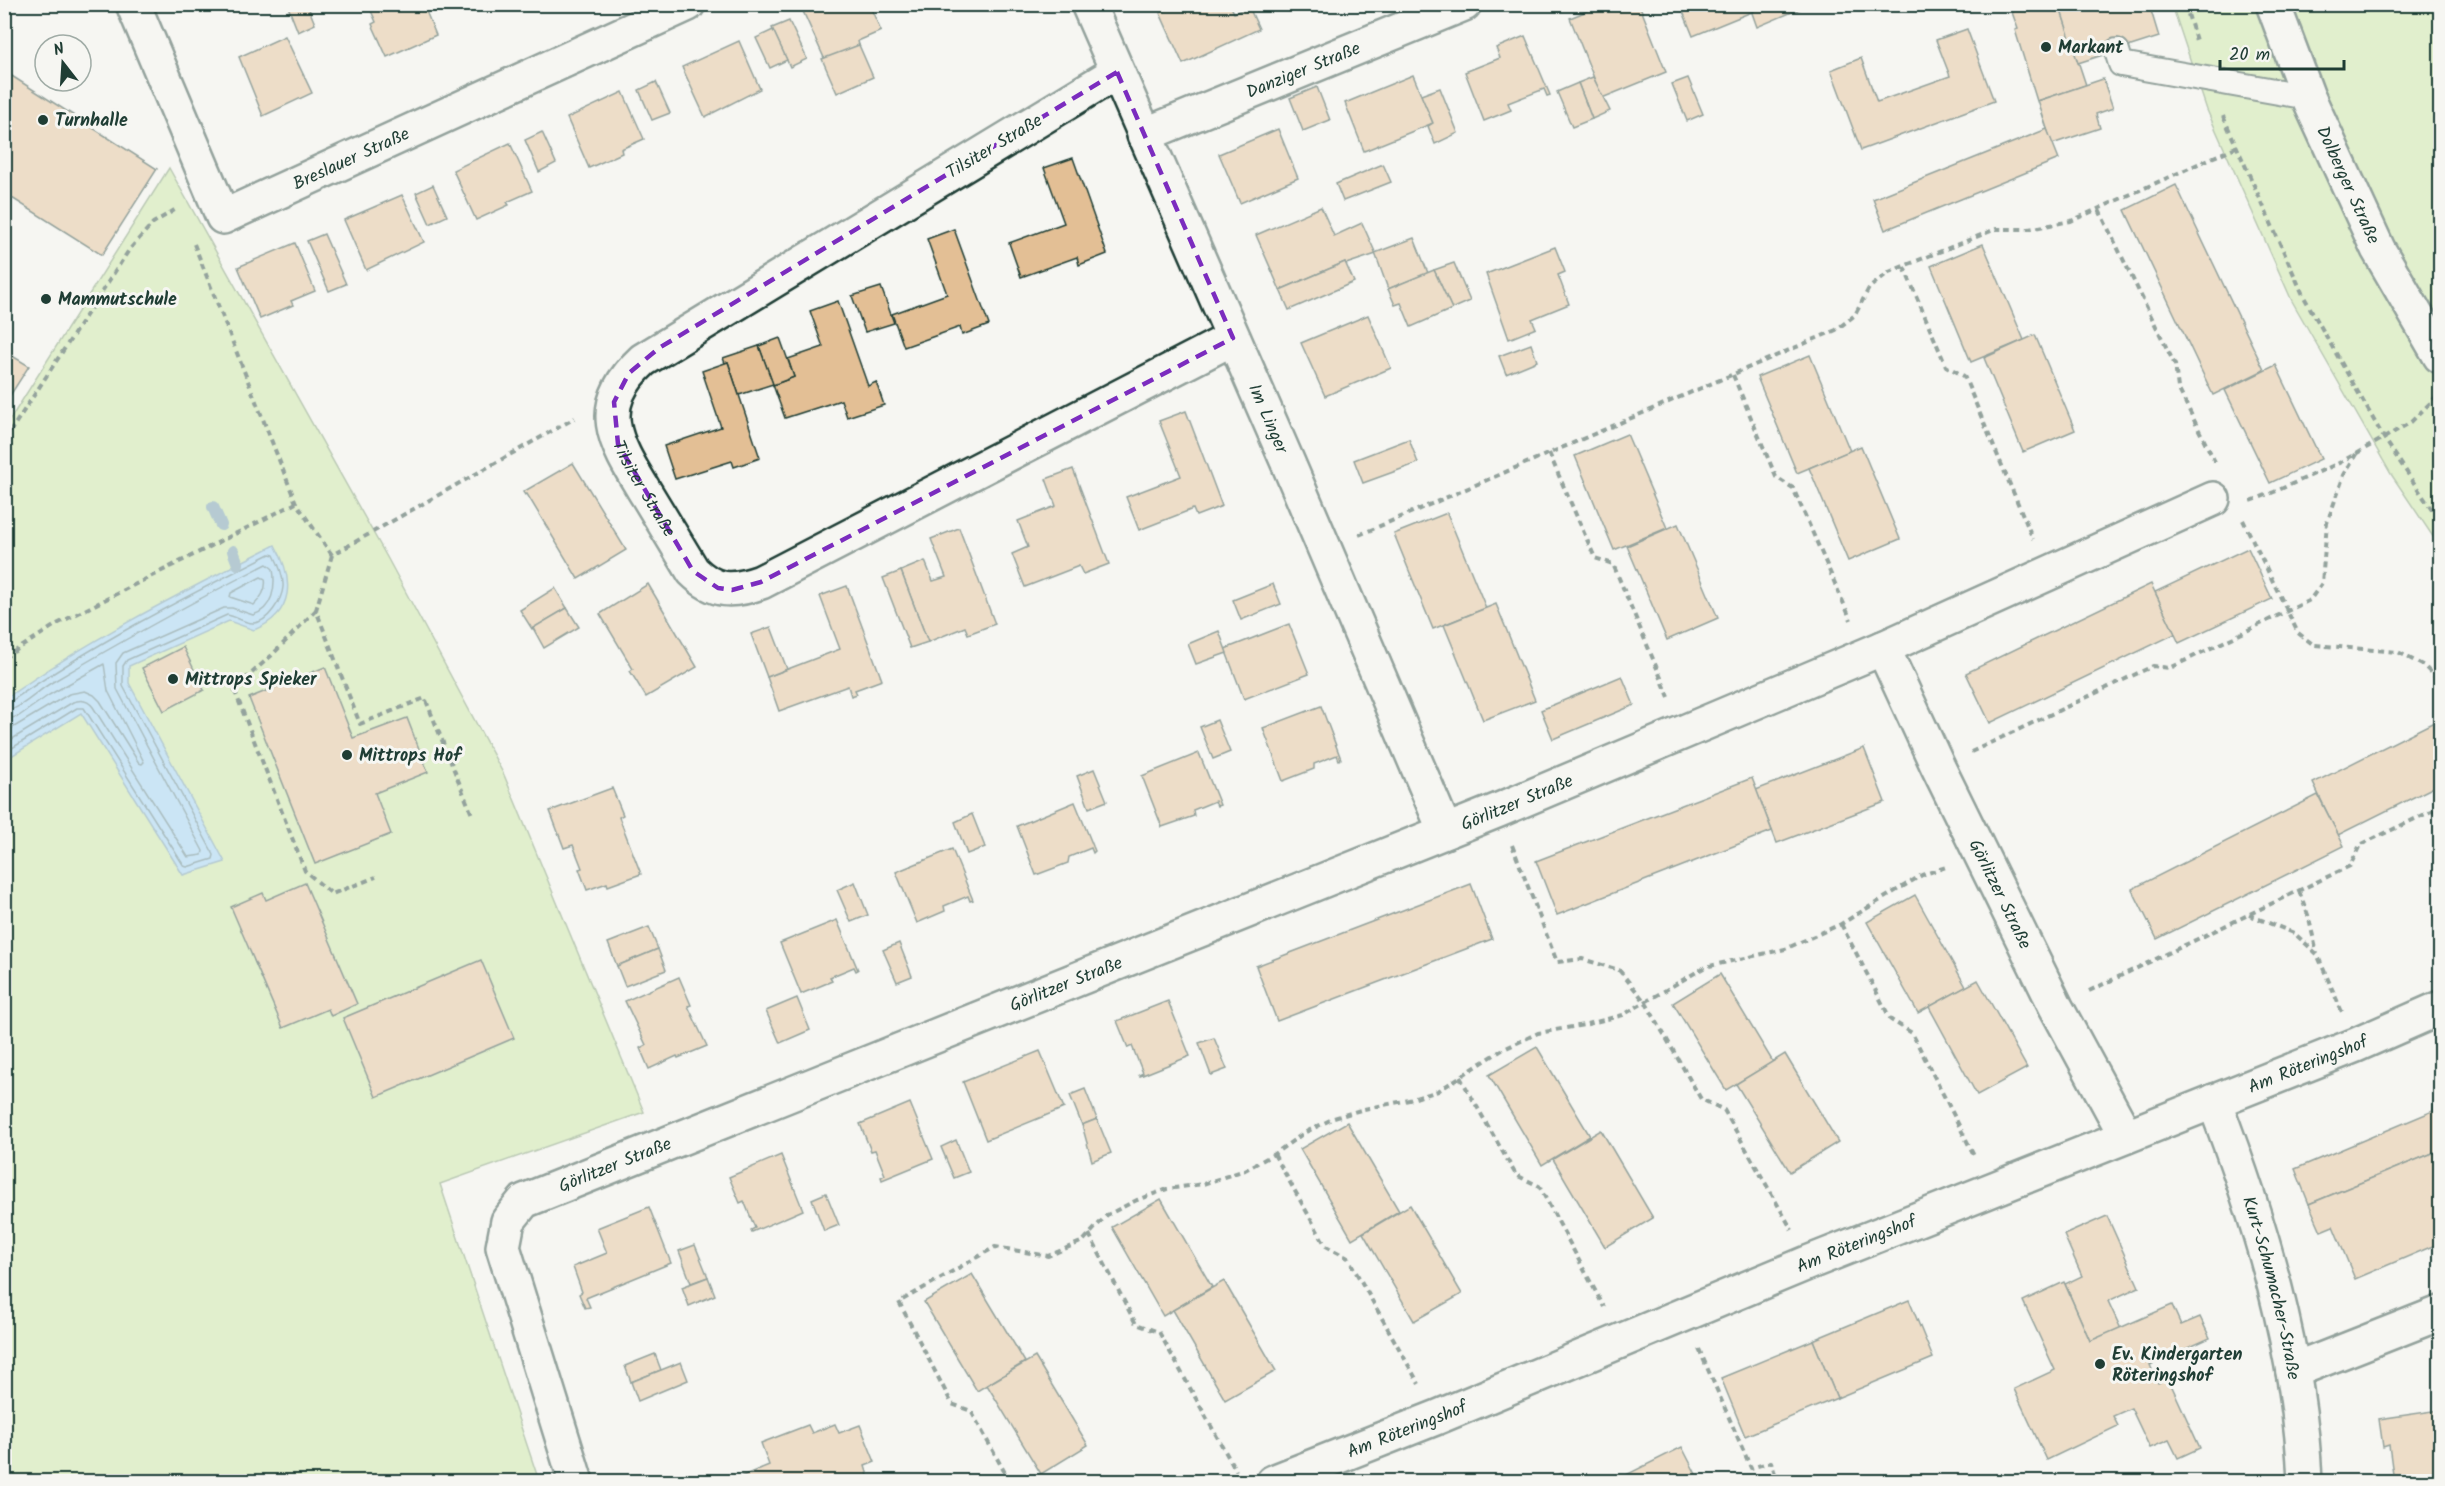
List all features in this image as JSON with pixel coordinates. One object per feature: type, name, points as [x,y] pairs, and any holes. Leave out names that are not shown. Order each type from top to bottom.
[{"type":"street","name":"Breslauer Straße","points":[[133,4],[224,217],[688,4]]},
{"type":"street","name":"Im Linger","points":[[1088,4],[1445,831]]},
{"type":"street","name":"Danziger Straße","points":[[1144,135],[1464,4]]},
{"type":"street","name":"Dolberger Straße","points":[[2273,4],[2308,97],[2378,249],[2440,357]]},
{"type":"street","name":"Tilsiter Straße","points":[[1117,72],[659,348],[629,373],[619,387],[614,402],[614,428],[625,459],[693,571],[704,582],[718,588],[732,590],[761,582],[1233,338]]},
{"type":"street","name":"Görlitzer Straße","points":[[576,1482],[503,1246],[508,1221],[524,1201],[1499,810],[1874,652],[2214,499]]},
{"type":"street","name":"Görlitzer Straße","points":[[1874,652],[1938,767],[2056,1007],[2126,1136]]},
{"type":"street","name":"Am Röteringshof","points":[[1273,1482],[1438,1417],[1810,1262],[2356,1045],[2440,1008]]},
{"type":"street","name":"Kurt-Schumacher-Straße","points":[[2214,1101],[2259,1227],[2293,1371],[2304,1451],[2305,1482]]},
{"type":"street","points":[[2293,1371],[2440,1313]]},
{"type":"lane","points":[[2116,51],[2121,64],[2308,97]]},
{"type":"path","points":[[2185,4],[2209,80],[2236,147],[2304,297],[2384,438],[2440,522]]},
{"type":"path","points":[[1325,550],[1836,330],[1855,315],[1869,288],[1889,272],[1996,229],[2029,229],[2071,221],[2236,147]]},
{"type":"path","points":[[4,441],[129,250],[153,223],[180,207],[184,218]]},
{"type":"path","points":[[193,240],[296,503],[332,555]]},
{"type":"path","points":[[1904,267],[1946,366],[1964,376],[2048,574]]},
{"type":"path","points":[[1733,375],[1776,477],[1793,488],[1874,652]]},
{"type":"path","points":[[2214,499],[2236,506],[2274,492],[2356,454],[2412,422],[2440,392]]},
{"type":"path","points":[[376,877],[332,894],[305,871],[234,688],[271,656],[316,610],[332,555],[586,412],[614,402]]},
{"type":"path","points":[[1549,453],[1595,558],[1613,564],[1684,733]]},
{"type":"path","points":[[1938,767],[2152,666],[2170,668],[2310,600],[2322,583],[2327,523],[2344,475],[2356,454]]},
{"type":"path","points":[[4,658],[57,624],[296,503]]},
{"type":"path","points":[[316,610],[360,724],[425,698],[473,818]]},
{"type":"path","points":[[2056,1007],[2350,866],[2360,845],[2440,807]]},
{"type":"path","points":[[1499,810],[1557,962],[1582,959],[1619,970],[1646,1003],[1701,1099],[1724,1110],[1810,1262]]},
{"type":"path","points":[[1010,1482],[971,1411],[952,1404],[899,1302],[995,1247],[1048,1256],[1083,1241],[1107,1215],[1137,1200],[1167,1189],[1203,1184],[1245,1170],[1274,1154],[1304,1133],[1334,1118],[1364,1109],[1409,1101],[1438,1091],[1502,1050],[1538,1033],[1623,1016],[1705,967],[1785,949],[1840,924],[1922,875],[1981,855]]},
{"type":"path","points":[[2299,891],[2308,915],[2317,954],[2356,1045]]},
{"type":"path","points":[[2248,915],[2294,933],[2317,954]]},
{"type":"path","points":[[1840,924],[1891,1020],[1912,1033],[1992,1191]]},
{"type":"path","points":[[1460,1077],[1516,1175],[1539,1186],[1623,1341]]},
{"type":"path","points":[[1274,1154],[1326,1246],[1348,1258],[1438,1417]]},
{"type":"path","points":[[1089,1234],[1136,1324],[1159,1332],[1237,1472]]},
{"type":"path","points":[[4,1284],[6,1289],[4,1290]]},
{"type":"path","points":[[1684,1315],[1751,1468],[1771,1462],[1778,1482]]},
{"type":"highlighted area","points":[[1117,72],[1233,338],[761,582],[732,590],[718,588],[693,571],[618,444],[614,402],[629,373],[659,348]]},
{"type":"green space","points":[[2172,5],[2440,5],[2440,547],[2391,474],[2292,301],[2207,110]]},
{"type":"green space","points":[[169,168],[388,559],[504,775],[644,1112],[440,1184],[539,1481],[5,1481],[4,429]]},
{"type":"water","points":[[275,545],[286,570],[287,594],[284,605],[267,623],[254,630],[229,621],[129,666],[129,683],[225,862],[183,875],[81,713],[5,760],[5,699],[103,636]]},
{"type":"building","points":[[287,4],[307,4],[315,24],[298,32]]},
{"type":"building","points":[[368,4],[423,4],[436,35],[387,57],[372,24],[376,22]]},
{"type":"building","points":[[813,4],[869,4],[881,31],[858,41],[859,45],[825,60],[802,9]]},
{"type":"building","points":[[891,4],[905,4],[893,10]]},
{"type":"building","points":[[1179,4],[1230,4],[1234,13],[1249,7],[1259,29],[1183,64],[1160,13]]},
{"type":"building","points":[[1604,4],[1639,4],[1666,72],[1602,98],[1570,18]]},
{"type":"building","points":[[1680,4],[1751,4],[1754,11],[1693,36]]},
{"type":"building","points":[[1751,4],[1795,4],[1797,10],[1757,27]]},
{"type":"building","points":[[1795,4],[1812,4],[1797,10]]},
{"type":"building","name":"Markant","points":[[2009,4],[2059,4],[2086,85],[2037,101]]},
{"type":"building","points":[[2059,4],[2149,4],[2159,37],[2078,63]]},
{"type":"building","points":[[789,21],[807,59],[790,67],[772,28]]},
{"type":"building","points":[[1967,29],[1994,101],[1861,150],[1831,70],[1861,58],[1877,102],[1950,76],[1936,40]]},
{"type":"building","points":[[773,30],[787,60],[770,68],[756,38]]},
{"type":"building","points":[[285,36],[312,93],[263,116],[239,57]]},
{"type":"building","points":[[1525,36],[1550,95],[1547,96],[1544,89],[1508,103],[1511,110],[1484,121],[1465,72],[1500,58],[1496,48]]},
{"type":"building","points":[[739,41],[760,89],[705,117],[682,67]]},
{"type":"building","points":[[859,45],[873,77],[837,93],[822,59]]},
{"type":"building","name":"Turnhalle","points":[[4,71],[33,90],[33,93],[38,93],[157,169],[102,255],[4,193]]},
{"type":"building","points":[[1413,75],[1433,123],[1364,151],[1345,103]]},
{"type":"building","points":[[1593,77],[1610,111],[1592,119],[1578,83]]},
{"type":"building","points":[[1688,78],[1703,114],[1687,121],[1672,84]]},
{"type":"building","points":[[2103,79],[2113,108],[2096,114],[2100,128],[2052,144],[2038,101]]},
{"type":"building","points":[[656,82],[670,113],[652,120],[639,90]]},
{"type":"building","points":[[1578,83],[1592,119],[1572,127],[1557,92]]},
{"type":"building","points":[[1317,87],[1330,120],[1303,131],[1290,98]]},
{"type":"building","points":[[1440,88],[1458,133],[1435,144],[1428,126],[1433,123],[1421,95]]},
{"type":"building","points":[[623,92],[644,139],[621,149],[622,153],[589,168],[567,118]]},
{"type":"building","points":[[1278,129],[1298,178],[1240,203],[1219,154]]},
{"type":"building","points":[[2047,129],[2059,159],[1885,230],[1873,199]]},
{"type":"building","points":[[542,132],[556,163],[539,172],[525,140]]},
{"type":"building","points":[[510,143],[532,191],[507,202],[509,205],[476,220],[453,170]]},
{"type":"building","points":[[1073,158],[1107,254],[1079,265],[1077,257],[1021,277],[1009,243],[1064,223],[1044,168]]},
{"type":"building","points":[[1383,164],[1391,182],[1343,201],[1336,184]]},
{"type":"building","points":[[433,185],[447,216],[430,224],[416,193]]},
{"type":"building","points":[[2176,185],[2264,370],[2213,395],[2125,210]]},
{"type":"building","points":[[402,195],[424,242],[366,270],[344,220]]},
{"type":"building","points":[[1321,207],[1334,236],[1362,223],[1376,254],[1346,264],[1345,262],[1280,290],[1256,235]]},
{"type":"building","points":[[954,229],[989,325],[962,335],[960,327],[904,347],[892,314],[947,294],[927,239]]},
{"type":"building","points":[[324,234],[346,284],[329,291],[307,241]]},
{"type":"building","points":[[1414,238],[1428,273],[1388,289],[1375,253]]},
{"type":"building","points":[[295,243],[315,291],[291,301],[293,305],[260,319],[238,267]]},
{"type":"building","points":[[1983,244],[2024,340],[1971,362],[1931,266]]},
{"type":"building","points":[[1555,247],[1565,272],[1558,275],[1569,304],[1532,319],[1536,328],[1509,339],[1486,274]]},
{"type":"building","points":[[1345,262],[1354,282],[1289,310],[1280,290]]},
{"type":"building","points":[[1454,263],[1470,301],[1452,309],[1434,270]]},
{"type":"building","points":[[1434,270],[1452,309],[1411,327],[1401,303],[1395,305],[1388,289]]},
{"type":"building","points":[[881,287],[894,323],[865,332],[852,296]]},
{"type":"building","points":[[838,301],[868,386],[876,382],[884,405],[847,417],[841,400],[785,418],[773,385],[794,377],[788,359],[823,347],[810,311]]},
{"type":"building","points":[[1368,315],[1391,368],[1325,396],[1301,343]]},
{"type":"building","points":[[2035,335],[2075,430],[2023,452],[1984,358]]},
{"type":"building","points":[[780,338],[794,377],[773,385],[759,346]]},
{"type":"building","points":[[1531,344],[1537,361],[1506,374],[1499,356]]},
{"type":"building","points":[[759,346],[773,384],[739,395],[728,362],[725,363],[723,358]]},
{"type":"building","points":[[4,351],[29,366],[4,405]]},
{"type":"building","points":[[1810,355],[1850,451],[1797,473],[1757,377]]},
{"type":"building","points":[[728,362],[760,458],[734,467],[732,461],[675,479],[664,446],[721,427],[702,371]]},
{"type":"building","points":[[2276,365],[2321,459],[2270,483],[2225,390]]},
{"type":"building","points":[[1186,411],[1222,506],[1196,516],[1193,509],[1139,530],[1126,497],[1181,476],[1159,421]]},
{"type":"building","points":[[1627,434],[1667,528],[1614,550],[1575,456]]},
{"type":"building","points":[[1409,439],[1418,463],[1363,483],[1354,460]]},
{"type":"building","points":[[1861,446],[1900,539],[1848,561],[1809,468]]},
{"type":"building","points":[[573,463],[626,550],[578,579],[527,494],[523,492]]},
{"type":"building","points":[[1073,469],[1109,564],[1083,574],[1079,566],[1025,587],[1012,554],[1028,547],[1018,521],[1056,506],[1046,479]]},
{"type":"building","points":[[1447,513],[1486,608],[1433,629],[1394,534]]},
{"type":"building","points":[[1678,524],[1718,618],[1667,640],[1627,546]]},
{"type":"building","points":[[959,528],[995,624],[968,634],[965,627],[928,642],[901,571],[925,561],[933,581],[946,577],[931,539]]},
{"type":"building","points":[[2248,548],[2272,599],[2179,643],[2155,592]]},
{"type":"building","points":[[901,571],[928,642],[910,648],[883,578]]},
{"type":"building","points":[[648,584],[697,667],[646,697],[630,671],[633,669],[600,614]]},
{"type":"building","points":[[1273,584],[1281,604],[1241,620],[1233,600]]},
{"type":"building","points":[[2151,584],[2175,634],[1990,723],[1966,673]]},
{"type":"building","points":[[847,586],[882,680],[855,690],[857,694],[851,696],[848,686],[779,711],[767,677],[840,649],[820,596]]},
{"type":"building","points":[[555,588],[567,608],[532,629],[520,610]]},
{"type":"building","points":[[1496,604],[1535,700],[1483,720],[1444,625]]},
{"type":"building","points":[[567,608],[579,627],[544,648],[533,628]]},
{"type":"building","points":[[1289,624],[1309,674],[1244,699],[1225,649]]},
{"type":"building","points":[[771,627],[787,669],[767,677],[751,634]]},
{"type":"building","points":[[1219,631],[1227,653],[1196,664],[1188,644]]},
{"type":"building","name":"Mittrops Spieker","points":[[183,647],[204,690],[164,711],[142,668]]},
{"type":"building","name":"Mittrops Hof","points":[[325,667],[353,738],[407,718],[428,772],[375,793],[391,834],[315,864],[249,698]]},
{"type":"building","points":[[1622,676],[1634,705],[1553,739],[1541,710]]},
{"type":"building","points":[[1321,706],[1341,759],[1339,760],[1337,755],[1314,764],[1314,769],[1283,781],[1263,728]]},
{"type":"building","points":[[2440,719],[2440,784],[2338,835],[2313,783]]},
{"type":"building","points":[[1217,720],[1230,752],[1213,759],[1200,727]]},
{"type":"building","points":[[1864,748],[1885,802],[1777,843],[1756,790]]},
{"type":"building","points":[[1199,753],[1220,805],[1217,806],[1215,801],[1193,810],[1194,816],[1162,827],[1142,776]]},
{"type":"building","points":[[1094,769],[1107,801],[1089,808],[1077,776]]},
{"type":"building","points":[[1752,778],[1772,831],[1557,915],[1536,861]]},
{"type":"building","points":[[612,788],[623,815],[619,817],[641,874],[608,886],[607,883],[587,890],[573,845],[564,848],[550,811]]},
{"type":"building","points":[[2318,795],[2344,846],[2157,939],[2132,889]]},
{"type":"building","points":[[1075,802],[1095,851],[1093,853],[1091,848],[1069,857],[1068,863],[1036,875],[1017,826]]},
{"type":"building","points":[[972,814],[985,847],[967,854],[955,822]]},
{"type":"building","points":[[952,849],[973,900],[970,901],[968,896],[944,906],[945,911],[917,923],[896,872]]},
{"type":"building","points":[[855,882],[868,915],[851,922],[837,890]]},
{"type":"building","points":[[305,883],[357,1004],[331,1016],[328,1009],[283,1028],[231,907],[263,893],[266,900]]},
{"type":"building","points":[[1471,884],[1492,939],[1277,1021],[1256,966]]},
{"type":"building","points":[[1915,895],[1966,987],[1918,1013],[1867,922]]},
{"type":"building","points":[[837,920],[858,970],[856,971],[854,967],[830,977],[832,981],[801,994],[780,943]]},
{"type":"building","points":[[649,927],[658,949],[617,966],[608,943]]},
{"type":"building","points":[[899,943],[912,976],[897,982],[883,950]]},
{"type":"building","points":[[658,949],[666,970],[625,986],[617,966]]},
{"type":"building","points":[[481,960],[514,1038],[376,1097],[343,1018]]},
{"type":"building","points":[[1720,974],[1773,1062],[1726,1090],[1673,1003]]},
{"type":"building","points":[[679,977],[691,1005],[688,1006],[707,1046],[649,1069],[640,1048],[646,1045],[625,1001]]},
{"type":"building","points":[[1978,980],[2027,1068],[1977,1095],[1929,1007]]},
{"type":"building","points":[[797,998],[810,1030],[780,1043],[766,1011]]},
{"type":"building","points":[[1168,1001],[1190,1056],[1140,1076],[1143,1073],[1132,1046],[1128,1048],[1117,1021]]},
{"type":"building","points":[[1214,1038],[1227,1069],[1211,1075],[1199,1043]]},
{"type":"building","points":[[1537,1047],[1590,1136],[1542,1165],[1489,1075]]},
{"type":"building","points":[[1040,1051],[1064,1108],[986,1140],[963,1082]]},
{"type":"building","points":[[1785,1054],[1838,1142],[1790,1172],[1736,1084]]},
{"type":"building","points":[[1085,1089],[1097,1119],[1082,1125],[1070,1095]]},
{"type":"building","points":[[2440,1094],[2440,1150],[2309,1204],[2295,1169],[2433,1111],[2434,1101]]},
{"type":"building","points":[[910,1103],[933,1159],[882,1180],[881,1177],[885,1175],[875,1150],[871,1151],[860,1124]]},
{"type":"building","points":[[1097,1119],[1111,1153],[1092,1161],[1082,1125]]},
{"type":"building","points":[[1347,1122],[1399,1211],[1352,1239],[1300,1149]]},
{"type":"building","points":[[1601,1130],[1653,1218],[1605,1247],[1553,1159]]},
{"type":"building","points":[[956,1140],[969,1172],[954,1178],[941,1147]]},
{"type":"building","points":[[2440,1150],[2440,1243],[2355,1279],[2333,1226],[2321,1231],[2309,1204]]},
{"type":"building","points":[[781,1155],[803,1210],[752,1232],[751,1230],[755,1228],[744,1201],[740,1203],[729,1177]]},
{"type":"building","points":[[826,1193],[839,1225],[824,1231],[812,1199]]},
{"type":"building","points":[[1161,1199],[1212,1287],[1163,1316],[1112,1227]]},
{"type":"building","points":[[1410,1205],[1462,1294],[1414,1321],[1363,1233]]},
{"type":"building","points":[[649,1207],[671,1263],[586,1298],[590,1307],[585,1308],[579,1294],[582,1292],[573,1267],[607,1253],[597,1228]]},
{"type":"building","points":[[2107,1216],[2139,1287],[2108,1301],[2121,1329],[2090,1341],[2065,1284],[2082,1276],[2064,1235]]},
{"type":"building","points":[[695,1245],[708,1277],[691,1283],[679,1251]]},
{"type":"building","points":[[972,1274],[1025,1362],[977,1391],[924,1302]]},
{"type":"building","points":[[708,1277],[715,1295],[689,1306],[682,1287]]},
{"type":"building","points":[[1224,1281],[1276,1371],[1225,1400],[1173,1310]]},
{"type":"building","points":[[2064,1282],[2090,1341],[2172,1305],[2181,1325],[2200,1317],[2210,1338],[2150,1365],[2158,1383],[2168,1378],[2200,1448],[2178,1458],[2169,1440],[2150,1448],[2131,1408],[2113,1416],[2118,1426],[2047,1460],[2014,1389],[2055,1370],[2023,1301]]},
{"type":"building","points":[[1909,1300],[1933,1358],[1837,1398],[1813,1340]]},
{"type":"building","points":[[1813,1340],[1837,1398],[1745,1436],[1721,1378]]},
{"type":"building","points":[[655,1354],[661,1370],[631,1382],[625,1366]]},
{"type":"building","points":[[1035,1357],[1088,1445],[1041,1474],[987,1385]]},
{"type":"building","points":[[681,1362],[688,1380],[638,1401],[631,1382]]},
{"type":"building","points":[[2440,1410],[2440,1482],[2394,1482],[2389,1445],[2383,1447],[2379,1419]]},
{"type":"building","points":[[835,1424],[839,1433],[860,1425],[875,1462],[865,1466],[870,1482],[728,1482],[769,1465],[761,1443],[808,1425],[812,1433]]},
{"type":"building","points":[[1682,1447],[1700,1482],[1629,1482],[1626,1475]]},
{"type":"building","points":[[1562,1473],[1566,1482],[1540,1482]]},
{"type":"waterway","points":[[213,507],[221,525]]},
{"type":"waterway","points":[[233,551],[238,564]]},
{"type":"place","name":"Markant","points":[[2046,47]]},
{"type":"place","name":"Turnhalle","points":[[43,120]]},
{"type":"place","name":"Mammutschule","points":[[46,299]]},
{"type":"place","name":"Mittrops Spieker","points":[[173,679]]},
{"type":"place","name":"Mittrops Hof","points":[[347,755]]},
{"type":"place","name":"Ev. Kindergarten Röteringshof","points":[[2100,1364]]}]
